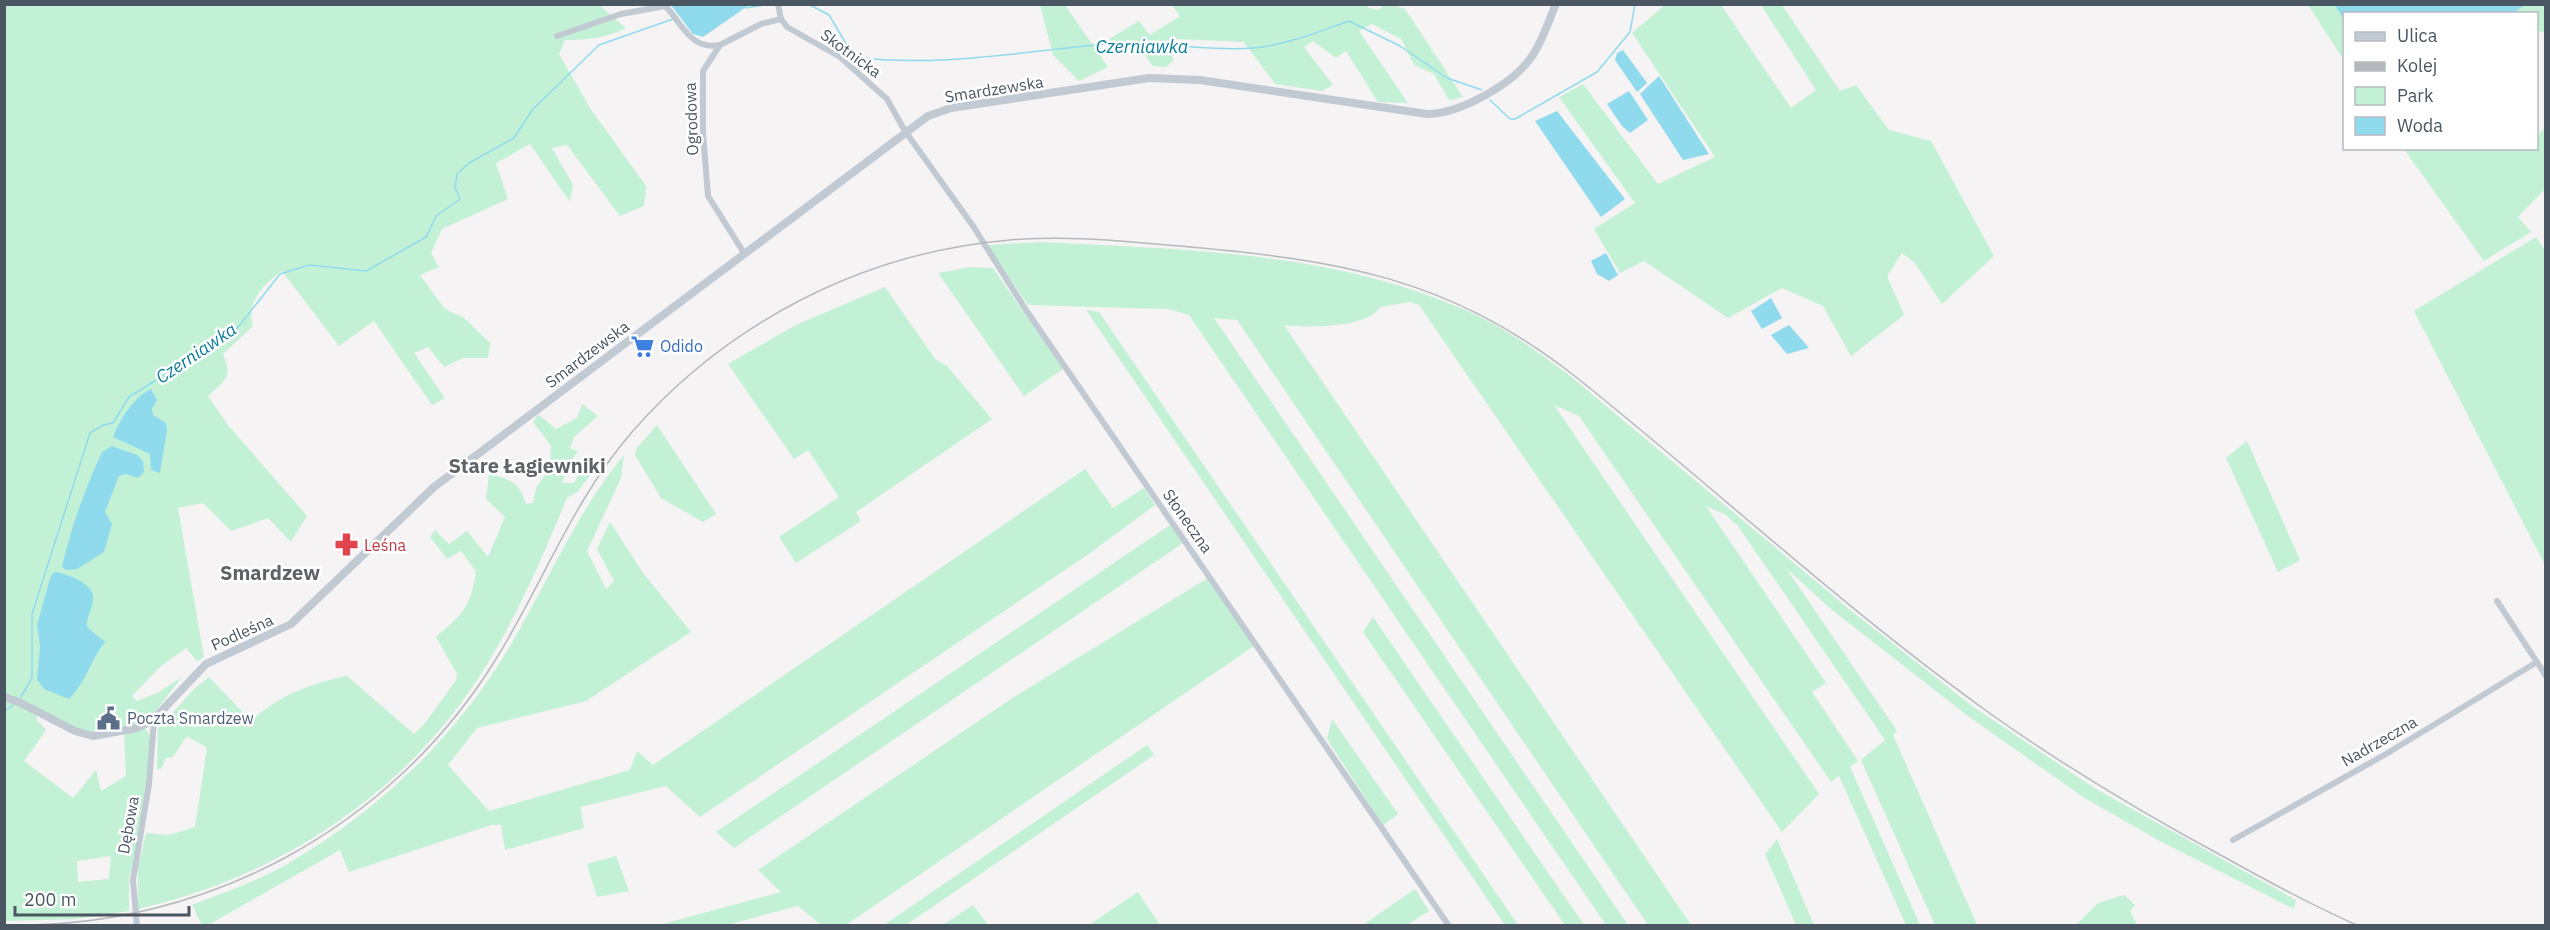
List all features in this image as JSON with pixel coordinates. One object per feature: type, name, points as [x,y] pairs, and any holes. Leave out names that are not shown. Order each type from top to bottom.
[{"type":"street","points":[[778,4],[781,19]]},
{"type":"street","name":"Smardzewska","points":[[408,511],[434,487],[905,131],[928,116],[951,108],[1163,77],[1200,80],[1427,114],[1446,113],[1468,106],[1526,65],[1536,49],[1556,4]]},
{"type":"street","points":[[557,36],[621,15],[664,5],[691,39],[704,45],[720,45]]},
{"type":"street","name":"Ogrodowa","points":[[744,253],[708,196],[703,71],[720,45],[761,24],[781,19]]},
{"type":"street","name":"Skotnicka","points":[[781,19],[787,27],[840,57],[867,80],[887,99],[905,131]]},
{"type":"street","name":"Słoneczna","points":[[905,131],[973,226],[1026,310],[1449,926]]},
{"type":"street","name":"Podleśna","points":[[4,697],[86,735],[102,736],[144,726],[154,720],[211,661],[274,634],[300,617],[408,511]]},
{"type":"street","points":[[2497,601],[2546,676]]},
{"type":"street","name":"Nadrzeczna","points":[[2233,840],[2386,754],[2537,662]]},
{"type":"street","name":"Dębowa","points":[[137,926],[133,880],[149,784],[154,720]]},
{"type":"street","points":[[144,726],[153,741]]},
{"type":"green space","points":[[4,5],[599,5],[626,28],[596,38],[565,40],[559,54],[590,108],[646,186],[644,206],[620,216],[567,145],[552,148],[573,185],[570,202],[530,144],[496,163],[508,199],[442,229],[431,253],[439,267],[420,275],[445,309],[464,318],[490,343],[488,358],[463,358],[444,367],[428,347],[414,353],[445,398],[432,405],[374,321],[339,346],[282,271],[263,287],[254,301],[251,317],[253,326],[223,354],[227,368],[226,378],[208,396],[228,425],[307,516],[291,542],[268,518],[231,531],[203,503],[178,508],[204,657],[197,661],[186,648],[161,666],[132,696],[137,701],[159,692],[182,677],[144,726],[153,741],[142,827],[129,879],[129,911],[76,919],[5,921]],"holes":[[[36,711],[93,736],[124,731],[126,776],[101,791],[96,770],[73,798],[24,761],[46,730],[37,720]],[[111,856],[109,879],[78,882],[77,861]]]},
{"type":"green space","points":[[1040,5],[1065,5],[1108,67],[1079,81],[1053,55]]},
{"type":"green space","points":[[1172,5],[1367,5],[1368,8],[1379,10],[1383,5],[1405,9],[1463,97],[1449,100],[1434,74],[1414,65],[1401,39],[1372,24],[1359,31],[1408,103],[1378,102],[1346,51],[1336,58],[1313,41],[1304,47],[1333,85],[1322,91],[1275,84],[1244,42],[1176,39],[1168,51],[1174,60],[1166,67],[1153,66],[1143,53],[1117,47],[1109,39],[1139,21],[1150,35],[1180,16]]},
{"type":"green space","points":[[1665,5],[1721,5],[1791,108],[1816,90],[1761,5],[1782,5],[1840,91],[1856,85],[1889,130],[1931,141],[1994,256],[1942,304],[1915,263],[1902,253],[1887,276],[1904,315],[1851,356],[1823,306],[1782,288],[1728,318],[1644,261],[1620,273],[1594,229],[1635,203],[1559,97],[1583,84],[1658,184],[1715,157],[1632,33]]},
{"type":"green space","points":[[2308,5],[2361,5],[2343,12],[2343,58]]},
{"type":"green space","points":[[2515,5],[2545,5],[2545,33],[2538,30],[2538,12],[2508,12]]},
{"type":"green space","points":[[2545,128],[2545,189],[2518,217],[2531,232],[2484,261],[2405,150],[2538,150],[2538,134]]},
{"type":"green space","points":[[2536,237],[2546,252],[2545,565],[2414,311]]},
{"type":"green space","points":[[1042,242],[1207,252],[1262,257],[1316,266],[1370,277],[1422,293],[1487,320],[1569,375],[1849,609],[1972,706],[2096,789],[2296,900],[2294,909],[2160,841],[2083,797],[1968,716],[1831,609],[1786,568],[1897,731],[1893,735],[1977,925],[1935,925],[1861,760],[1885,740],[1738,526],[1726,515],[1706,506],[1826,683],[1812,692],[1858,761],[1850,767],[1920,925],[1906,925],[1839,776],[1831,782],[1579,416],[1554,405],[1819,794],[1782,832],[1419,305],[1410,302],[1380,307],[1374,314],[1351,323],[1284,325],[1691,925],[1648,925],[1237,320],[1214,318],[1628,925],[1606,925],[1189,315],[1169,309],[1028,305],[987,245]]},
{"type":"green space","points":[[971,267],[993,268],[1063,369],[1024,396],[938,273]]},
{"type":"green space","points":[[885,287],[935,359],[947,366],[992,419],[856,512],[861,521],[796,563],[779,537],[839,497],[808,450],[794,459],[728,364],[796,325]]},
{"type":"green space","points":[[1086,310],[1099,312],[1518,925],[1505,925]]},
{"type":"green space","points":[[582,404],[598,416],[574,437],[570,448],[578,451],[568,465],[562,483],[574,483],[587,460],[597,467],[577,492],[567,498],[534,574],[496,649],[466,696],[435,735],[400,771],[362,804],[322,832],[278,858],[233,879],[186,896],[138,909],[138,868],[146,833],[169,835],[195,827],[207,748],[187,736],[173,757],[166,758],[161,769],[157,769],[158,729],[194,689],[209,677],[251,721],[272,704],[296,692],[321,682],[347,676],[414,734],[426,722],[456,680],[457,674],[436,637],[464,609],[471,593],[476,571],[461,551],[447,559],[430,537],[435,530],[449,544],[467,531],[488,557],[505,517],[486,499],[489,474],[513,483],[517,486],[526,504],[533,503],[536,488],[550,468],[551,446],[533,422],[538,414],[556,429],[577,418]]},
{"type":"green space","points":[[657,425],[716,514],[703,522],[661,498],[635,455],[637,448]]},
{"type":"green space","points":[[2247,441],[2300,560],[2278,572],[2226,458]]},
{"type":"green space","points":[[624,455],[621,478],[587,551],[606,589],[614,581],[597,549],[610,522],[643,573],[691,632],[586,701],[477,728],[448,765],[489,811],[630,770],[637,751],[653,765],[1085,469],[1113,508],[1144,488],[1155,505],[1090,553],[700,817],[666,786],[580,807],[584,828],[505,850],[501,825],[491,825],[349,872],[340,850],[208,925],[202,925],[192,905],[273,872],[318,845],[382,797],[439,742],[465,712],[510,646],[591,500]]},
{"type":"green space","points":[[1170,525],[1183,543],[734,848],[716,832]]},
{"type":"green space","points":[[1208,578],[1254,646],[846,925],[821,925],[798,906],[726,925],[656,926],[781,892],[758,870],[1014,697]]},
{"type":"green space","points":[[1373,617],[1584,925],[1565,925],[1363,632]]},
{"type":"green space","points":[[1332,719],[1398,814],[1383,825],[1327,739]]},
{"type":"green space","points":[[1147,745],[1154,755],[906,925],[884,925]]},
{"type":"green space","points":[[1777,839],[1814,925],[1796,925],[1765,854]]},
{"type":"green space","points":[[616,856],[629,891],[597,897],[587,864]]},
{"type":"green space","points":[[1415,889],[1429,911],[1407,925],[1363,925]]},
{"type":"green space","points":[[1138,892],[1159,924],[1089,925]]},
{"type":"green space","points":[[2124,895],[2135,905],[2130,911],[2137,925],[2076,925],[2098,903]]},
{"type":"green space","points":[[973,905],[988,925],[943,925]]},
{"type":"water","points":[[671,5],[749,5],[703,37],[693,34]]},
{"type":"water","points":[[2335,5],[2524,5],[2515,12],[2343,12],[2343,18]]},
{"type":"water","points":[[1623,50],[1647,83],[1637,92],[1615,60],[1617,53]]},
{"type":"water","points":[[1659,76],[1709,154],[1683,160],[1640,94]]},
{"type":"water","points":[[1629,91],[1648,120],[1630,133],[1622,126],[1607,104]]},
{"type":"water","points":[[1557,111],[1625,199],[1601,217],[1535,121]]},
{"type":"water","points":[[1606,253],[1618,275],[1609,281],[1597,274],[1591,261]]},
{"type":"water","points":[[1771,298],[1782,318],[1762,329],[1751,311]]},
{"type":"water","points":[[1789,325],[1809,348],[1787,354],[1771,335]]},
{"type":"water","points":[[151,389],[157,400],[152,409],[153,415],[166,423],[167,430],[160,473],[151,470],[150,454],[113,437],[128,409],[139,397]]},
{"type":"water","points":[[112,446],[137,455],[143,461],[144,472],[138,478],[126,474],[119,476],[105,512],[112,524],[104,552],[77,569],[66,570],[62,567],[84,494],[102,452]]},
{"type":"water","points":[[55,572],[72,577],[89,588],[93,598],[87,627],[105,642],[81,684],[69,699],[44,689],[37,679],[40,646],[37,625],[51,575]]},
{"type":"waterway","points":[[746,8],[770,4]]},
{"type":"waterway","name":"Czerniawka","points":[[808,4],[829,15],[854,57],[917,61],[1126,43],[1253,48],[1290,41],[1349,21],[1400,46],[1447,78],[1482,90]]},
{"type":"waterway","name":"Czerniawka","points":[[1490,100],[1510,119],[1515,119],[1597,72],[1630,32],[1635,4]]},
{"type":"waterway","name":"Czerniawka","points":[[21,697],[32,678],[32,614],[90,433],[103,425],[113,423],[129,397],[235,331],[280,274],[309,265],[366,271],[426,237],[436,216],[460,199],[455,188],[457,174],[469,163],[514,138],[533,109],[599,45],[673,19]]},
{"type":"waterway","name":"Czerniawka","points":[[4,711],[13,705]]},
{"type":"railway","points":[[4,925],[78,922],[151,909],[220,888],[286,857],[347,819],[403,773],[453,719],[496,659],[592,485],[632,432],[670,393],[711,357],[755,326],[802,299],[852,277],[903,260],[956,247],[1010,240],[1074,238],[1237,252],[1341,267],[1389,279],[1436,295],[1482,316],[1528,343],[1576,377],[1835,593],[1995,717],[2108,791],[2167,825],[2291,894],[2359,926]]},
{"type":"place","name":"Odido","points":[[642,346]]},
{"type":"place","name":"Leśna","points":[[346,545]]},
{"type":"place","name":"Poczta Smardzew","points":[[109,718]]},
{"type":"district","name":"Stare Łagiewniki","points":[[527,465]]},
{"type":"district","name":"Smardzew","points":[[270,572]]}]
